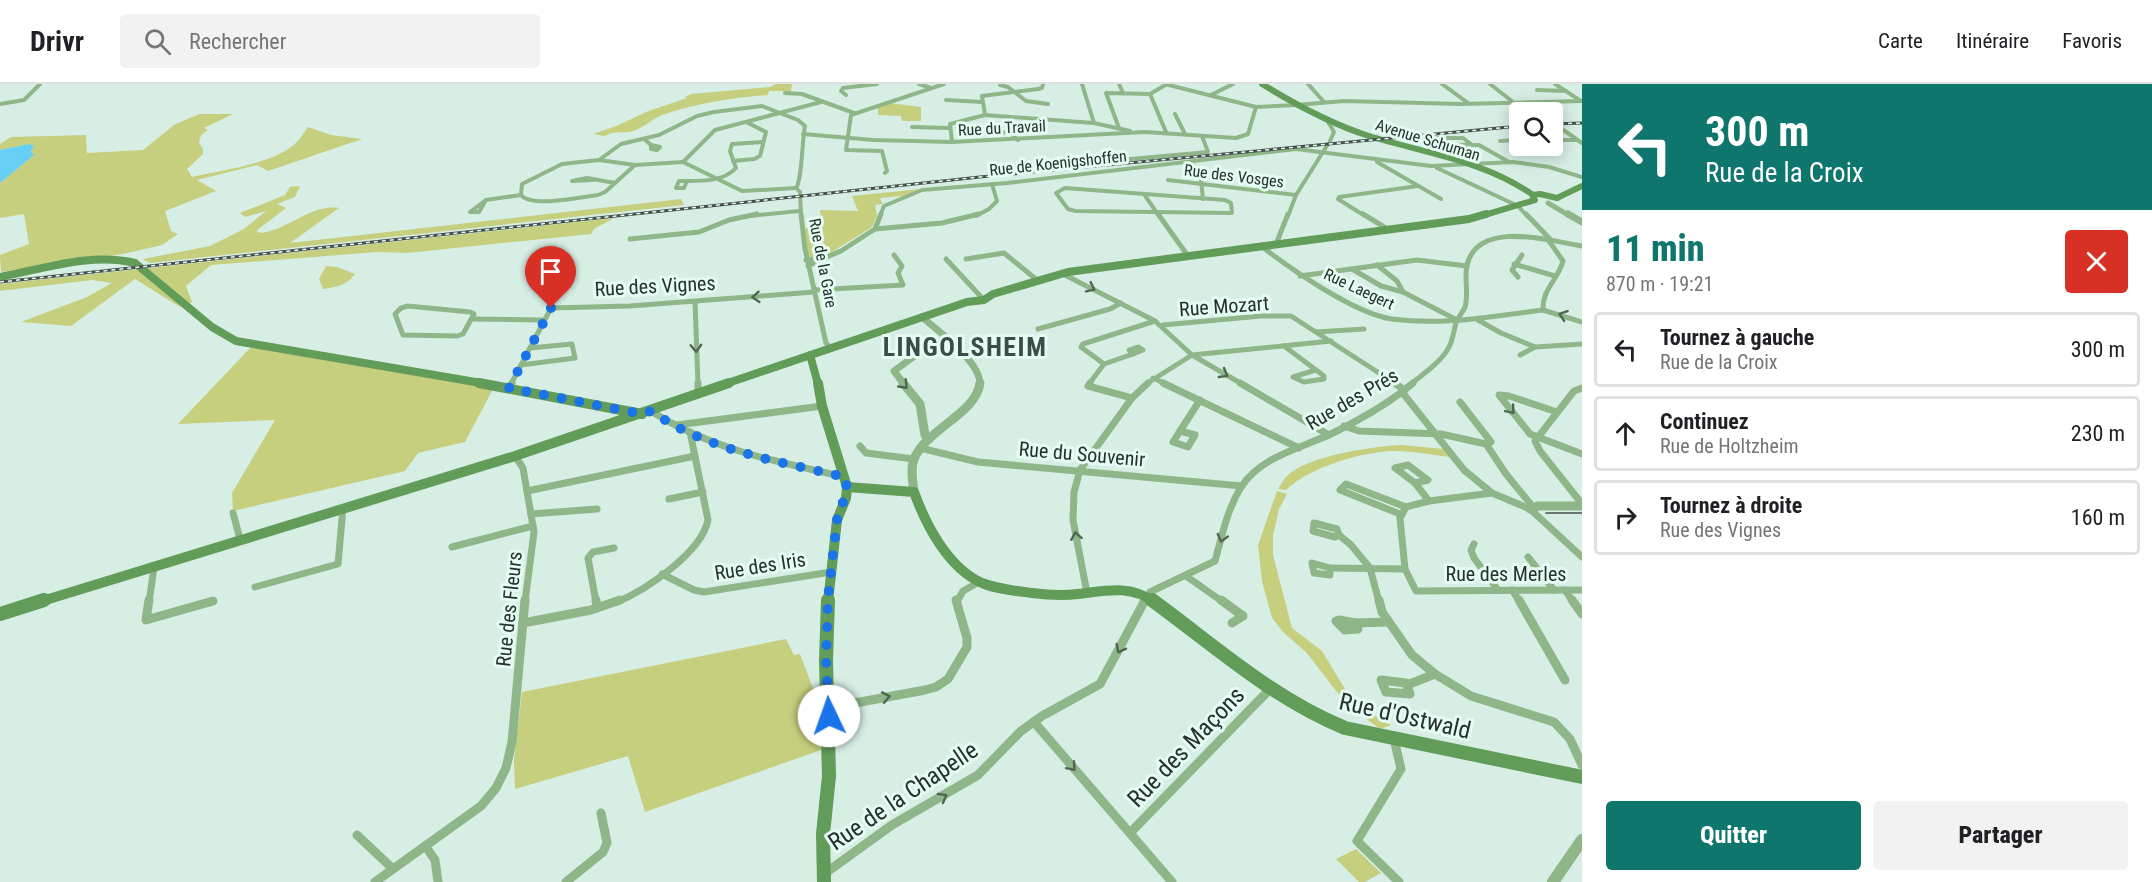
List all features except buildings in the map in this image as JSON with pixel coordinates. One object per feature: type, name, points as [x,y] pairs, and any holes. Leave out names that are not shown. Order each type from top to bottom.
[{"type":"main road","name":"Avenue Schuman","points":[[1262,84],[1296,105],[1327,120],[1368,136],[1468,165],[1541,198]]},
{"type":"main road","points":[[0,621],[105,580],[515,456],[922,317],[967,302],[984,300],[993,294],[1061,273],[1469,219],[1582,186]]},
{"type":"main road","points":[[1541,198],[1557,200],[1567,192]]},
{"type":"main road","points":[[0,276],[108,259],[130,261],[212,327],[236,341],[646,412]]},
{"type":"main road","points":[[810,355],[816,369],[822,406],[846,485],[837,520],[828,598],[826,652],[829,776],[823,834],[824,878]]},
{"type":"main road","points":[[846,485],[914,494],[929,524],[948,552],[965,571],[980,582],[1055,595],[1111,589],[1147,597]]},
{"type":"main road","name":"Rue d'Ostwald","points":[[1147,597],[1270,689],[1324,721],[1394,739],[1582,777]]},
{"type":"main road","points":[[0,614],[38,605]]},
{"type":"street","points":[[0,104],[24,100],[40,84]]},
{"type":"street","points":[[846,95],[842,92],[843,88],[877,84]]},
{"type":"street","points":[[919,84],[931,88]]},
{"type":"street","points":[[885,173],[887,171],[882,152],[846,150],[850,116],[944,84]]},
{"type":"street","points":[[985,115],[981,98],[985,95],[1038,89],[1044,86],[1043,84]]},
{"type":"street","points":[[1082,84],[1094,123]]},
{"type":"street","points":[[1119,84],[1123,93]]},
{"type":"street","points":[[1119,128],[1108,93],[1150,94],[1166,84],[1256,107],[1324,102],[1468,104],[1509,102]]},
{"type":"street","points":[[1211,95],[1233,84]]},
{"type":"street","points":[[1308,84],[1324,102]]},
{"type":"street","points":[[1442,84],[1468,104]]},
{"type":"street","points":[[1490,84],[1513,102]]},
{"type":"street","points":[[1555,84],[1582,101]]},
{"type":"street","points":[[1000,85],[1026,101],[1048,104]]},
{"type":"street","points":[[1537,90],[1566,91]]},
{"type":"street","points":[[785,93],[802,94],[854,113]]},
{"type":"street","points":[[1150,94],[1166,132]]},
{"type":"street","points":[[946,100],[982,102]]},
{"type":"street","points":[[1528,102],[1582,101]]},
{"type":"street","points":[[683,162],[709,134],[821,102]]},
{"type":"street","points":[[599,159],[621,144],[659,135],[691,119],[714,112],[755,106],[768,107],[805,126],[800,180],[793,187],[742,190],[683,162],[635,165],[599,159],[568,163],[545,172],[522,184],[521,195],[524,200],[536,202],[590,196],[605,192],[635,165]]},
{"type":"street","name":"Rue du Travail","points":[[803,134],[848,139],[952,142],[1136,132],[1166,132],[1231,138],[1245,136],[1256,107]]},
{"type":"street","points":[[1175,114],[1185,134]]},
{"type":"street","points":[[952,142],[949,128],[952,123],[985,115],[1094,123],[1136,132]]},
{"type":"street","points":[[1276,244],[1296,195],[1334,132],[1327,120]]},
{"type":"street","points":[[733,161],[758,158],[766,132],[746,122]]},
{"type":"street","points":[[912,127],[949,128]]},
{"type":"street","points":[[1563,130],[1581,142]]},
{"type":"street","points":[[1002,132],[1012,134],[1018,140]]},
{"type":"street","points":[[1053,166],[1208,152],[1202,136]]},
{"type":"street","points":[[1472,145],[1463,138],[1419,138],[1424,144],[1480,146],[1509,162]]},
{"type":"street","points":[[644,139],[651,145]]},
{"type":"street","points":[[1563,141],[1581,142]]},
{"type":"street","points":[[687,181],[705,181],[735,171],[730,151],[732,144],[763,142]]},
{"type":"street","name":"Rue de Koenigshoffen","points":[[808,266],[841,251],[875,229],[884,207],[919,191],[1296,149],[1435,167]]},
{"type":"street","points":[[1372,159],[1442,199]]},
{"type":"street","points":[[1188,162],[1200,170],[1203,199]]},
{"type":"street","points":[[1435,167],[1509,162],[1549,167],[1582,177]]},
{"type":"street","points":[[1435,167],[1521,205],[1563,261],[1563,267],[1547,285],[1542,304],[1543,310],[1582,322]]},
{"type":"street","points":[[593,180],[615,183]]},
{"type":"street","name":"Rue des Vosges","points":[[1168,180],[1296,195]]},
{"type":"street","points":[[875,229],[976,217],[994,208],[997,201],[992,184]]},
{"type":"street","points":[[1389,230],[1338,199],[1339,197],[1418,186]]},
{"type":"street","name":"Rue de la Gare","points":[[793,187],[800,192],[799,211],[806,260],[826,343],[831,348]]},
{"type":"street","points":[[1065,188],[1144,194],[1229,202],[1232,203],[1232,213],[1071,210],[1056,193],[1065,188]]},
{"type":"street","points":[[1144,194],[1188,256]]},
{"type":"street","points":[[487,199],[521,195]]},
{"type":"street","name":"Avenue Schuman","points":[[1541,198],[1582,220]]},
{"type":"street","name":"Avenue Schuman","points":[[1557,200],[1582,220]]},
{"type":"street","points":[[630,239],[699,232],[729,220],[762,213],[799,211]]},
{"type":"street","points":[[1300,276],[1417,260],[1467,266],[1473,250],[1492,239],[1525,238],[1582,246]]},
{"type":"street","name":"Rue Laegert","points":[[1261,246],[1300,276],[1377,316],[1409,322],[1478,320],[1543,310]]},
{"type":"street","points":[[966,259],[1004,252],[1038,280]]},
{"type":"street","name":"Rue des Vignes","points":[[544,320],[551,308],[559,306],[630,306],[903,285],[898,273],[902,266],[894,255]]},
{"type":"street","points":[[1518,277],[1512,270],[1522,255]]},
{"type":"street","points":[[946,259],[984,300]]},
{"type":"street","name":"Rue de Koenigshoffen","points":[[806,260],[822,260]]},
{"type":"street","points":[[1514,264],[1555,276]]},
{"type":"street","points":[[1377,265],[1397,281],[1403,292]]},
{"type":"street","name":"Rue des Prés","points":[[1147,597],[1150,592],[1215,561],[1229,512],[1247,478],[1266,463],[1329,435],[1403,391],[1442,357],[1450,346],[1457,320],[1465,307],[1467,266]]},
{"type":"street","points":[[1352,268],[1381,286],[1403,292],[1457,320]]},
{"type":"street","points":[[1061,273],[1163,325],[1192,355],[1329,435]]},
{"type":"street","points":[[695,302],[698,395]]},
{"type":"street","points":[[1038,329],[1110,309],[1121,303]]},
{"type":"street","points":[[408,306],[470,312],[474,314],[472,319],[463,334],[457,336],[407,336],[403,334],[395,314],[400,308],[408,306]]},
{"type":"street","name":"Rue Mozart","points":[[1163,325],[1261,316],[1287,316],[1295,318],[1316,332]]},
{"type":"street","points":[[914,494],[914,459],[920,448],[966,406],[980,389],[980,377],[970,362],[922,317]]},
{"type":"street","points":[[472,319],[544,320],[509,388]]},
{"type":"street","points":[[1478,320],[1501,333],[1535,346],[1582,344]]},
{"type":"street","points":[[1104,364],[1084,351],[1081,347],[1083,344],[1155,321]]},
{"type":"street","points":[[1316,332],[1364,329]]},
{"type":"street","points":[[1316,332],[1403,391],[1464,470],[1492,493],[1532,508],[1582,505]]},
{"type":"street","points":[[929,439],[925,435],[920,404],[894,371],[916,355],[946,339]]},
{"type":"street","points":[[1087,593],[1073,520],[1074,492],[1080,470],[1132,398],[1153,378],[1192,355],[1331,341]]},
{"type":"street","points":[[520,365],[575,358],[572,344],[530,348]]},
{"type":"street","points":[[1284,346],[1317,370]]},
{"type":"street","points":[[1520,355],[1535,346]]},
{"type":"street","points":[[1132,398],[1088,386],[1104,364],[1133,354]]},
{"type":"street","points":[[1153,378],[1299,448]]},
{"type":"street","points":[[1582,388],[1574,391],[1534,441],[1582,505]]},
{"type":"street","points":[[1557,412],[1509,396],[1499,395],[1530,434],[1582,454]]},
{"type":"street","points":[[1180,431],[1200,400]]},
{"type":"street","points":[[1344,426],[1359,431],[1437,434],[1486,444],[1491,442],[1460,402]]},
{"type":"street","points":[[674,426],[822,406]]},
{"type":"street","points":[[646,412],[727,448],[846,485]]},
{"type":"street","points":[[523,623],[597,608],[632,596],[700,541],[707,529],[708,520],[690,432]]},
{"type":"street","points":[[693,442],[707,439]]},
{"type":"street","points":[[1486,444],[1532,508],[1582,557]]},
{"type":"street","points":[[860,446],[866,453],[914,459]]},
{"type":"street","name":"Rue du Souvenir","points":[[920,448],[978,462],[1242,486]]},
{"type":"street","name":"Rue des Fleurs","points":[[375,882],[481,806],[496,788],[506,768],[512,742],[534,532],[523,468],[515,456]]},
{"type":"street","points":[[527,491],[695,456]]},
{"type":"street","points":[[1415,483],[1429,501]]},
{"type":"street","points":[[1400,514],[1341,490],[1346,484],[1406,507]]},
{"type":"street","points":[[669,499],[703,492]]},
{"type":"street","points":[[1330,568],[1405,569],[1400,514],[1406,507],[1429,501],[1492,493]]},
{"type":"street","points":[[255,586],[338,564],[343,508]]},
{"type":"street","points":[[531,514],[597,509]]},
{"type":"street","points":[[233,513],[240,539]]},
{"type":"street","points":[[452,547],[533,526]]},
{"type":"street","points":[[1339,535],[1370,568],[1377,597],[1388,622],[1412,655],[1435,674],[1471,696],[1554,722],[1570,739],[1582,765]]},
{"type":"street","points":[[1475,546],[1471,550],[1474,558],[1498,590]]},
{"type":"street","points":[[597,608],[588,558],[593,552],[614,548]]},
{"type":"street","points":[[1528,557],[1554,590]]},
{"type":"street","points":[[152,566],[154,568],[146,620],[213,601]]},
{"type":"street","name":"Rue des Merles","points":[[1405,569],[1416,591],[1582,590]]},
{"type":"street","name":"Rue des Iris","points":[[662,574],[694,590],[704,592],[831,572]]},
{"type":"street","points":[[1186,576],[1243,616],[1232,623]]},
{"type":"street","points":[[828,708],[925,690],[936,687],[948,679],[967,646],[967,638],[956,600],[963,589],[980,582]]},
{"type":"street","points":[[1512,590],[1565,680]]},
{"type":"street","points":[[1565,590],[1582,614]]},
{"type":"street","name":"Rue de la Chapelle","points":[[824,878],[892,825],[978,775],[1021,731],[1100,684],[1147,597]]},
{"type":"street","points":[[1356,623],[1388,622]]},
{"type":"street","points":[[1407,686],[1435,674]]},
{"type":"street","name":"Rue des Maçons","points":[[1130,833],[1270,689]]},
{"type":"street","points":[[1034,722],[1172,882]]},
{"type":"street","points":[[1394,739],[1401,769],[1357,841],[1399,882]]},
{"type":"street","points":[[566,882],[603,852],[607,843],[601,813]]},
{"type":"street","points":[[357,835],[393,869]]},
{"type":"street","points":[[1553,882],[1582,840]]},
{"type":"street","points":[[426,847],[435,860],[438,882]]},
{"type":"green space","points":[[776,84],[792,84],[791,91],[769,91],[768,95],[701,104],[662,115],[633,131],[605,136],[593,134],[687,98],[685,97],[691,94],[770,87]]},
{"type":"green space","points":[[889,103],[921,107],[921,121],[902,121],[901,116],[878,115],[878,106]]},
{"type":"green space","points":[[199,114],[233,114],[204,128],[208,130],[201,135],[199,143],[203,154],[187,169],[192,177],[248,165],[276,156],[297,142],[308,127],[331,135],[362,139],[268,171],[257,165],[197,180],[216,191],[165,211],[171,231],[178,234],[162,245],[123,254],[1,272],[0,255],[29,244],[24,214],[0,218],[0,183],[33,155],[29,144],[0,150],[0,144],[11,137],[86,135],[87,153],[143,150],[174,125]]},
{"type":"green space","points":[[300,186],[295,197],[277,204],[286,208],[256,231],[261,233],[271,231],[309,213],[329,208],[339,208],[290,243],[681,199],[684,205],[150,263],[143,259],[210,246],[244,229],[266,211],[245,217],[240,213],[285,195],[290,187]]},
{"type":"green space","points":[[920,189],[903,196],[880,198],[883,204],[875,205],[877,216],[872,227],[827,255],[808,258],[805,228],[822,228],[814,226],[814,222],[821,221],[820,210],[858,211],[852,196]]},
{"type":"green space","points":[[614,218],[594,229],[591,234],[407,253],[377,252],[211,265],[186,286],[192,302],[180,307],[135,279],[71,326],[21,322],[87,297],[112,283],[92,280],[0,291],[0,284]]},
{"type":"green space","points":[[326,266],[337,267],[355,274],[341,285],[323,289],[319,279]]},
{"type":"green space","points":[[252,346],[313,355],[493,389],[465,442],[418,453],[405,471],[233,511],[232,493],[275,420],[178,424]]},
{"type":"green space","points":[[1402,445],[1444,449],[1450,457],[1401,451],[1367,454],[1337,462],[1308,474],[1286,490],[1278,489],[1286,477],[1308,463],[1358,450]]},
{"type":"green space","points":[[1277,491],[1287,494],[1279,509],[1273,536],[1273,555],[1292,628],[1322,651],[1345,689],[1362,708],[1391,725],[1380,729],[1354,710],[1306,652],[1284,633],[1272,618],[1262,581],[1258,545]]},
{"type":"green space","points":[[786,639],[794,655],[800,654],[818,702],[821,750],[645,812],[628,756],[515,789],[514,760],[522,692]]},
{"type":"green space","points":[[1356,849],[1381,873],[1365,882],[1359,882],[1336,859]]},
{"type":"water","points":[[29,144],[34,146],[31,151],[34,155],[0,183],[0,150]]},
{"type":"tram line","points":[[1546,513],[1582,513]]},
{"type":"railway","points":[[1563,124],[1582,123]]},
{"type":"railway","points":[[0,282],[980,177],[1509,127]]},
{"type":"district","name":"LINGOLSHEIM","points":[[965,347]]},
{"type":"route","points":[[551,308],[509,388],[642,414],[651,411],[674,426],[727,448],[845,477],[846,498],[837,520],[828,598],[826,660],[829,716]]}]
